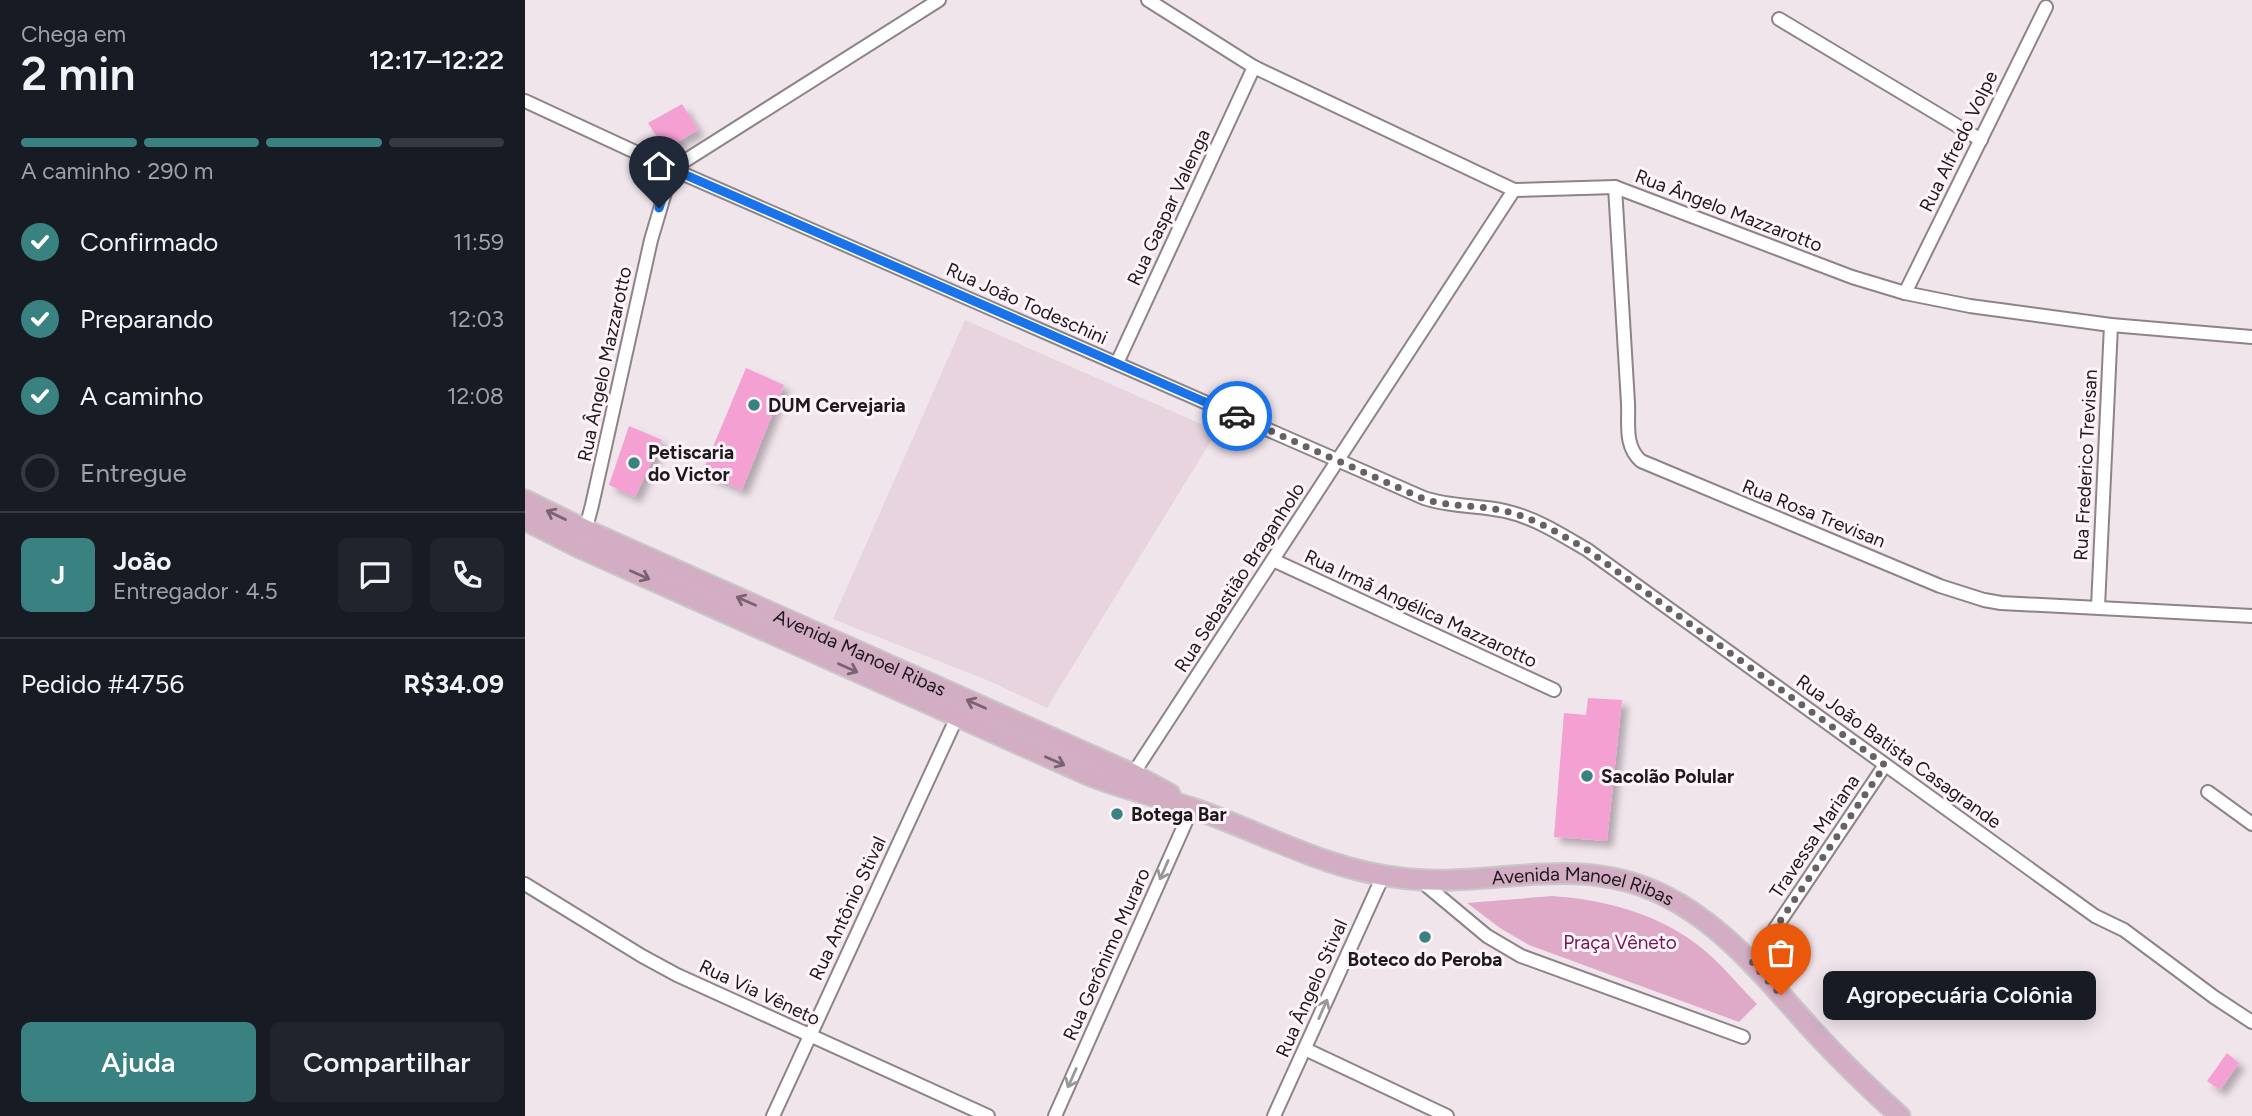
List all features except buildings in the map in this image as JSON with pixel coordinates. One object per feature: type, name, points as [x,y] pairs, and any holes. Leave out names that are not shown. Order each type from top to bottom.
[{"type":"main road","name":"Avenida Manoel Ribas","points":[[525,500],[582,538],[957,717],[1103,781],[1192,808],[1317,859],[1383,876],[1421,880],[1460,880],[1565,872],[1609,876],[1644,887],[1682,905],[1718,931],[1752,963],[1836,1055],[1900,1116]]},
{"type":"main road","name":"Avenida Manoel Ribas","points":[[525,520],[582,538],[1133,774],[1192,808]]},
{"type":"street","points":[[672,169],[939,0]]},
{"type":"street","name":"Rua Ângelo Mazzarotto","points":[[1148,0],[1254,67],[1514,190],[1615,187],[1852,277],[1905,293],[1990,310],[2111,325],[2252,337]]},
{"type":"street","name":"Rua Alfredo Volpe","points":[[1905,293],[2046,7]]},
{"type":"street","points":[[1779,19],[1981,139]]},
{"type":"street","name":"Rua Gaspar Valenga","points":[[1117,363],[1254,67]]},
{"type":"street","name":"Rua João Todeschini","points":[[525,101],[672,169],[1435,502],[1487,508],[1521,516]]},
{"type":"street","name":"Rua Ângelo Mazzarotto","points":[[582,538],[650,240],[672,169]]},
{"type":"street","name":"Rua Rosa Trevisan","points":[[1615,187],[1628,439],[1634,455],[1641,461],[1965,594],[2001,603],[2252,616]]},
{"type":"street","name":"Rua Sebastião Braganholo","points":[[1133,774],[1514,190]]},
{"type":"street","name":"Rua Frederico Trevisan","points":[[2098,607],[2111,325]]},
{"type":"street","name":"Rua João Batista Casagrande","points":[[1521,516],[1589,551],[2095,916],[2124,930],[2252,1022]]},
{"type":"street","name":"Rua Irmã Angélica Mazzarotto","points":[[1273,560],[1554,690]]},
{"type":"street","name":"Rua Antônio Stival","points":[[773,1116],[957,717]]},
{"type":"street","name":"Travessa Mariana","points":[[1752,963],[1885,765]]},
{"type":"street","points":[[2208,792],[2252,824]]},
{"type":"street","name":"Rua Gerônimo Muraro","points":[[1055,1116],[1192,808]]},
{"type":"street","name":"Rua Ângelo Stival","points":[[1274,1116],[1383,876]]},
{"type":"street","points":[[1421,880],[1487,936],[1521,956],[1742,1037]]},
{"type":"street","name":"Rua Via Vêneto","points":[[525,884],[677,975],[988,1116]]},
{"type":"street","points":[[1305,1049],[1447,1116]]},
{"type":"shaded area","points":[[965,320],[1217,431],[1047,708],[989,681],[833,619]]},
{"type":"green space","name":"Praça Vêneto","points":[[1552,896],[1617,906],[1677,931],[1712,957],[1757,1004],[1739,1022],[1529,945],[1500,928],[1467,903]]},
{"type":"way so far","points":[[1237,416],[1424,499],[1448,505],[1505,511],[1563,536],[1589,551],[1885,765],[1752,963],[1781,995]]},
{"type":"place","name":"DUM Cervejaria","points":[[754,405]]},
{"type":"place","name":"Petiscaria do Victor","points":[[634,463]]},
{"type":"place","name":"Sacolão Polular","points":[[1587,776]]},
{"type":"place","name":"Botega Bar","points":[[1117,814]]},
{"type":"place","name":"Boteco do Peroba","points":[[1425,937]]},
{"type":"place","name":"Agropecuária Colônia","points":[[1781,995]]},
{"type":"route","points":[[659,208],[672,169],[1237,416]]}]
